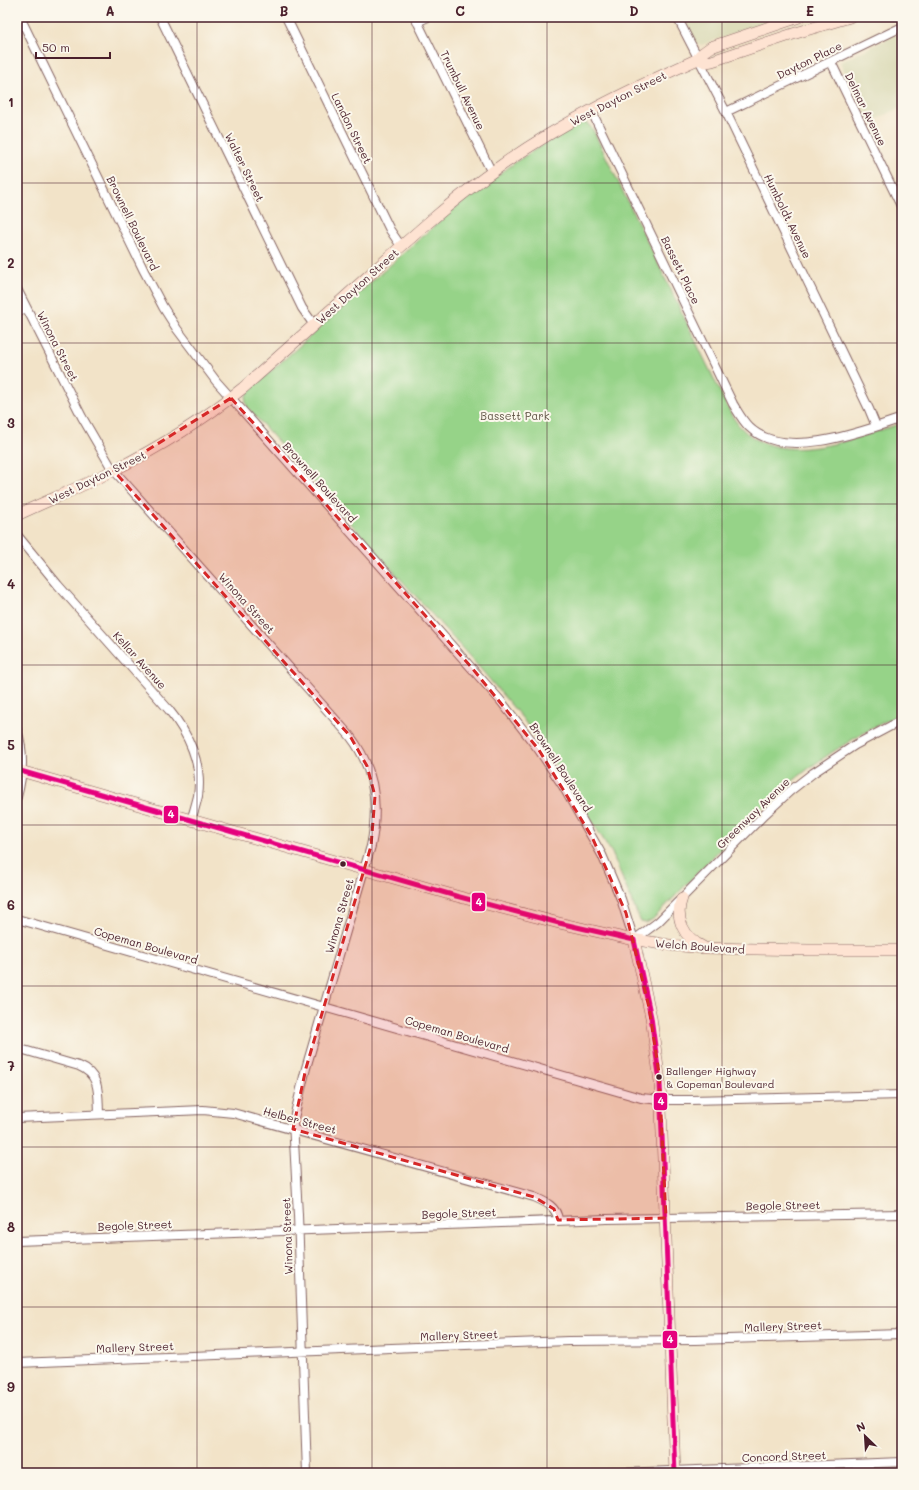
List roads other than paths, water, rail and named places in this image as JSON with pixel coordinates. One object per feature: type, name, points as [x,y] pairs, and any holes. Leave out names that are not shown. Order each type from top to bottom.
[{"type":"main road","name":"West Dayton Street","points":[[698,60],[700,55],[711,48],[799,17]]},
{"type":"main road","points":[[805,17],[809,29]]},
{"type":"main road","name":"West Dayton Street","points":[[17,515],[114,470],[176,436],[231,398],[440,212],[492,172],[534,144],[590,110],[650,80],[698,60],[706,62],[712,61],[850,17]]},
{"type":"main road","name":"Welch Boulevard","points":[[19,771],[508,910],[634,940],[706,948],[902,950]]},
{"type":"main road","points":[[682,898],[679,912],[683,927],[695,942],[706,948]]},
{"type":"main road","points":[[634,940],[651,1017],[659,1066],[675,1472]]},
{"type":"street","name":"Brownell Boulevard","points":[[20,17],[156,294],[193,351],[231,398],[486,684],[527,733],[563,786],[597,845],[617,888],[634,940]]},
{"type":"street","name":"Walter Street","points":[[160,17],[302,308],[314,325]]},
{"type":"street","name":"Landon Street","points":[[286,17],[390,230],[401,246]]},
{"type":"street","points":[[416,20],[428,17]]},
{"type":"street","name":"Humboldt Avenue","points":[[677,17],[726,112],[876,426]]},
{"type":"street","name":"Trumbull Avenue","points":[[416,20],[492,172]]},
{"type":"street","name":"Dayton Place","points":[[726,112],[902,27]]},
{"type":"street","name":"Delmar Avenue","points":[[831,62],[902,208]]},
{"type":"street","name":"Bassett Place","points":[[590,110],[733,404],[744,422],[759,434],[777,442],[800,443],[841,436],[902,418]]},
{"type":"street","name":"Winona Street","points":[[17,289],[82,417],[114,470],[343,727],[355,742],[369,770],[374,789],[375,817],[372,840],[294,1117],[293,1129],[307,1473]]},
{"type":"street","points":[[17,312],[26,308]]},
{"type":"street","name":"Kellar Avenue","points":[[17,535],[58,586],[180,724],[192,746],[198,774],[198,796],[191,820]]},
{"type":"street","name":"Greenway Avenue","points":[[634,940],[652,928],[765,814],[800,783],[855,745],[902,720]]},
{"type":"street","points":[[17,730],[21,748],[17,797]]},
{"type":"street","name":"Copeman Boulevard","points":[[17,919],[632,1096],[661,1100],[902,1096]]},
{"type":"street","points":[[17,1048],[88,1070],[93,1076],[96,1084],[99,1114]]},
{"type":"street","name":"Helber Street","points":[[17,1118],[219,1111],[233,1113],[534,1197],[546,1202],[554,1209],[558,1220]]},
{"type":"street","name":"Begole Street","points":[[17,1241],[558,1220],[902,1214]]},
{"type":"street","name":"Mallery Street","points":[[17,1363],[568,1341],[902,1334]]},
{"type":"street","name":"Concord Street","points":[[619,1473],[902,1462]]},
{"type":"place","name":"Ballenger Highway & Copeman Boulevard","points":[[659,1077]]},
{"type":"park label","name":"Bassett Park","points":[[515,415]]}]
